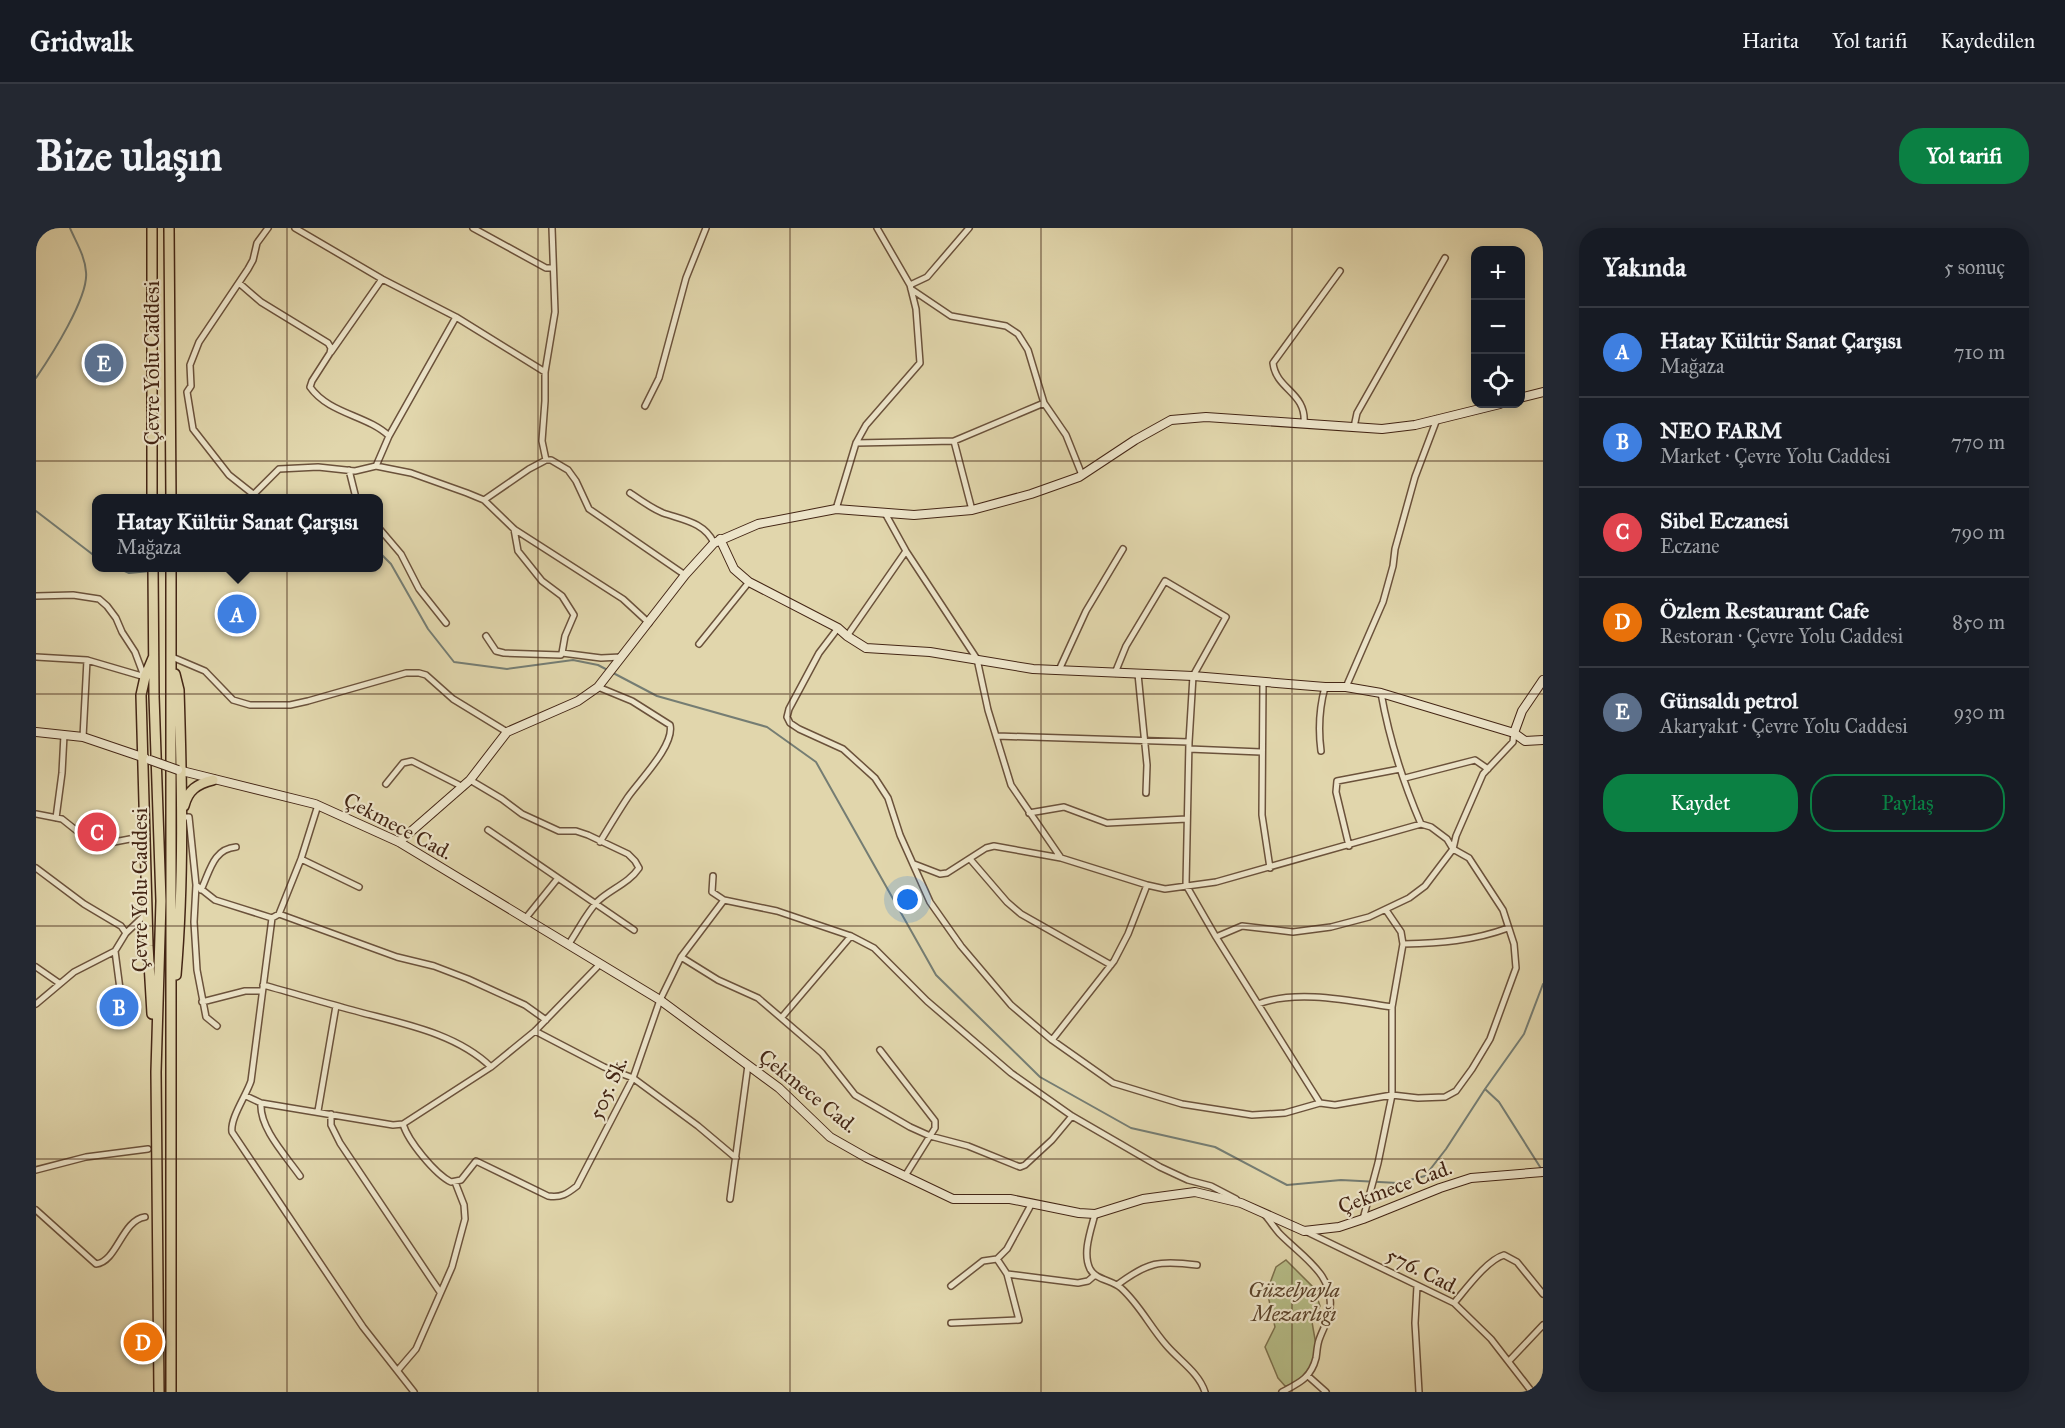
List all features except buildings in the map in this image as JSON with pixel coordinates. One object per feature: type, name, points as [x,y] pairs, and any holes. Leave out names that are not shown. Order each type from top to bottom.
[{"type":"highway","name":"Çevre Yolu Caddesi","points":[[152,228],[152,494]]},
{"type":"highway","name":"Çevre Yolu Caddesi","points":[[169,228],[171,494]]},
{"type":"highway","name":"Çevre Yolu Caddesi","points":[[153,572],[154,696],[161,901],[156,1072],[159,1392]]},
{"type":"highway","name":"Çevre Yolu Caddesi","points":[[171,572],[171,1392]]},
{"type":"highway","points":[[155,653],[145,677],[141,695],[146,759],[145,843],[148,946],[156,1072]]},
{"type":"highway","points":[[170,1052],[179,940],[182,817],[178,690],[171,654]]},
{"type":"highway","points":[[182,817],[186,800],[192,789],[213,780]]},
{"type":"street","points":[[249,494],[229,475],[193,429],[187,392],[190,386],[190,365],[199,342],[253,260],[257,243],[268,228]]},
{"type":"street","points":[[295,228],[382,279],[456,317],[545,372]]},
{"type":"street","points":[[473,228],[546,268],[553,268]]},
{"type":"street","points":[[546,460],[542,441],[545,372],[555,312],[552,228]]},
{"type":"street","points":[[645,406],[659,378],[686,278],[705,228]]},
{"type":"street","points":[[836,509],[856,443],[866,425],[920,363],[918,328],[911,287],[877,228]]},
{"type":"street","points":[[911,287],[927,277],[969,228]]},
{"type":"street","points":[[1354,427],[1357,413],[1445,258]]},
{"type":"street","points":[[1304,424],[1305,412],[1300,402],[1274,374],[1273,363],[1340,271]]},
{"type":"street","points":[[382,279],[330,353],[310,387],[317,396],[382,430],[389,436]]},
{"type":"street","points":[[239,283],[261,302],[328,343],[331,348],[330,353]]},
{"type":"street","points":[[911,287],[951,316],[1006,326],[1018,334],[1028,350],[1044,403],[1066,435],[1082,475]]},
{"type":"street","points":[[376,466],[389,436],[456,317]]},
{"type":"street","points":[[1525,397],[1543,392]]},
{"type":"street","points":[[856,443],[954,441],[1044,403]]},
{"type":"street","points":[[399,842],[470,780],[507,732],[578,701],[598,687],[650,623],[685,575],[717,541],[758,524],[836,509],[914,515],[972,510],[1031,494],[1082,475],[1135,440],[1171,420],[1206,417],[1382,429],[1415,425],[1483,408]]},
{"type":"street","points":[[1346,687],[1383,602],[1412,487],[1437,419]]},
{"type":"street","points":[[954,441],[972,510]]},
{"type":"street","points":[[484,500],[529,469],[546,460],[551,460],[568,470],[576,481],[589,509],[685,575]]},
{"type":"street","points":[[253,494],[279,469],[318,467],[349,470],[376,466],[434,480],[484,500],[514,529],[623,599],[650,623]]},
{"type":"street","points":[[349,470],[355,494]]},
{"type":"street","points":[[630,493],[661,512],[699,525],[717,541],[734,570],[749,582],[838,628],[866,648],[930,652],[1033,669],[1193,676],[1346,687],[1381,693],[1514,733],[1525,741],[1543,740]]},
{"type":"street","points":[[885,513],[906,551],[977,659],[988,710],[1011,785],[1061,858]]},
{"type":"street","points":[[514,529],[518,551],[542,581],[562,596],[574,615],[565,636],[562,654]]},
{"type":"street","points":[[383,534],[401,554],[420,589],[446,624]]},
{"type":"street","points":[[1059,670],[1086,611],[1123,549]]},
{"type":"street","points":[[847,636],[906,551]]},
{"type":"street","points":[[1115,673],[1126,646],[1165,581],[1226,617],[1193,676],[1186,885],[1320,1103]]},
{"type":"street","points":[[699,644],[749,582]]},
{"type":"street","points":[[36,596],[73,595],[99,599],[108,606],[116,618],[135,652],[145,677]]},
{"type":"street","points":[[838,628],[819,653],[789,709],[787,717],[790,723],[843,749],[875,778],[888,798],[900,835],[930,902],[961,946],[1011,1005],[1052,1040],[1113,1083],[1182,1104],[1252,1115],[1285,1113],[1320,1103],[1335,1105],[1392,1095],[1418,1098],[1445,1097],[1456,1091],[1472,1070],[1490,1039],[1516,968],[1514,944],[1503,910],[1481,874],[1469,858],[1453,849],[1447,839],[1431,827],[1421,824],[1350,846],[1216,882],[1165,889],[1061,858],[994,846],[986,848],[947,873],[940,874],[914,864]]},
{"type":"street","points":[[486,636],[496,651],[601,658],[621,657]]},
{"type":"street","points":[[171,654],[205,671],[233,700],[250,705],[290,705],[406,673],[420,673],[426,675],[453,699],[507,732]]},
{"type":"street","points":[[36,657],[87,660],[145,677]]},
{"type":"street","points":[[83,737],[87,660]]},
{"type":"street","points":[[1138,674],[1147,765],[1146,793]]},
{"type":"street","points":[[1216,937],[1242,926],[1293,932],[1331,927],[1386,910],[1409,898],[1425,886],[1453,849],[1456,836],[1483,774],[1513,742],[1522,711],[1543,680]]},
{"type":"street","points":[[1263,682],[1262,815],[1270,868]]},
{"type":"street","points":[[598,687],[632,701],[670,725],[671,729],[662,752],[627,799],[600,842]]},
{"type":"street","points":[[1321,751],[1318,731],[1325,687]]},
{"type":"street","points":[[1381,693],[1388,729],[1400,769],[1421,824]]},
{"type":"street","name":"Çekmece Cad.","points":[[36,732],[83,737],[180,771],[318,805],[399,842],[660,1000],[779,1088],[830,1137],[867,1158],[953,1199],[1010,1199],[1095,1214],[1143,1199],[1195,1192],[1241,1203],[1304,1231],[1339,1227],[1472,1178],[1543,1172]]},
{"type":"street","points":[[56,818],[64,735]]},
{"type":"street","points":[[997,736],[1143,742],[1261,752]]},
{"type":"street","points":[[1405,778],[1474,760],[1488,769]]},
{"type":"street","points":[[386,784],[403,763],[412,761],[463,787]]},
{"type":"street","points":[[1350,846],[1338,800],[1337,782],[1400,769]]},
{"type":"street","points":[[470,780],[522,814],[559,831],[576,831],[627,854],[635,861],[639,868],[627,882],[609,892],[596,904],[568,945]]},
{"type":"street","points":[[196,885],[215,900],[272,918],[279,914],[301,859],[318,805]]},
{"type":"street","points":[[1029,813],[1064,807],[1107,823],[1187,819]]},
{"type":"street","points":[[36,814],[62,819],[82,835],[109,843],[135,838],[145,843]]},
{"type":"street","points":[[182,817],[189,817],[196,885],[194,922],[197,970],[202,1002],[206,1017],[217,1026]]},
{"type":"street","points":[[488,830],[634,930]]},
{"type":"street","points":[[201,890],[217,856],[226,848],[237,847]]},
{"type":"street","points":[[301,859],[359,887]]},
{"type":"street","points":[[970,859],[1007,902],[1021,914],[1112,965]]},
{"type":"street","points":[[36,868],[84,903],[121,926],[126,933]]},
{"type":"street","points":[[713,876],[712,892],[724,900],[777,911],[851,936],[874,948],[927,1001],[1011,1073],[1072,1116],[1160,1167],[1188,1180],[1211,1186],[1241,1203]]},
{"type":"street","points":[[525,919],[558,878]]},
{"type":"street","points":[[1052,1040],[1112,965],[1128,934],[1147,885]]},
{"type":"street","name":"505. Sk.","points":[[455,1182],[465,1176],[476,1161],[548,1196],[562,1197],[577,1186],[633,1078],[660,1000],[681,957],[724,900]]},
{"type":"street","points":[[1363,1219],[1369,1202],[1392,1095],[1392,1007],[1403,944],[1401,932],[1386,910]]},
{"type":"street","points":[[36,1004],[74,972],[115,951],[126,933],[148,912]]},
{"type":"street","points":[[279,914],[398,957],[434,966],[468,979],[525,1005],[546,1020]]},
{"type":"street","points":[[272,918],[251,1081],[246,1096],[231,1123],[235,1138],[363,1327],[414,1392]]},
{"type":"street","points":[[1403,944],[1446,943],[1486,936],[1508,928]]},
{"type":"street","points":[[782,1017],[851,936]]},
{"type":"street","points":[[115,951],[120,989]]},
{"type":"street","points":[[681,957],[718,980],[758,998],[822,1053],[855,1095],[930,1136],[968,1146],[1020,1167],[1025,1166],[1052,1140],[1072,1116]]},
{"type":"street","points":[[246,1096],[261,1103],[393,1125],[403,1124],[491,1067],[535,1031],[600,964]]},
{"type":"street","points":[[36,967],[59,983]]},
{"type":"street","points":[[202,1002],[262,988],[403,1024],[450,1040],[475,1053],[491,1067]]},
{"type":"street","points":[[1258,1004],[1272,999],[1291,997],[1341,1000],[1392,1007]]},
{"type":"street","points":[[318,1111],[336,1006]]},
{"type":"street","points":[[535,1031],[604,1067],[633,1078],[698,1126],[736,1158]]},
{"type":"street","points":[[880,1050],[935,1121],[935,1128],[905,1176]]},
{"type":"street","points":[[730,1199],[748,1065]]},
{"type":"street","points":[[261,1103],[265,1125],[300,1176]]},
{"type":"street","points":[[332,1114],[331,1125],[340,1143],[440,1292]]},
{"type":"street","points":[[398,1370],[416,1349],[452,1267],[464,1226],[464,1205],[455,1182],[447,1180],[436,1170],[406,1132],[403,1124]]},
{"type":"street","points":[[36,1170],[86,1157],[148,1149]]},
{"type":"street","points":[[951,1286],[983,1262],[997,1259],[1007,1249],[1032,1203]]},
{"type":"street","points":[[36,1210],[96,1264],[104,1262],[133,1221],[145,1217]]},
{"type":"street","points":[[1264,1213],[1279,1232],[1313,1263],[1324,1278],[1330,1297],[1329,1314],[1318,1341],[1313,1369],[1298,1384],[1282,1392]]},
{"type":"street","points":[[1095,1214],[1088,1245],[1089,1268],[1095,1275],[1117,1285],[1140,1308],[1166,1345],[1191,1370],[1206,1392]]},
{"type":"street","name":"576. Cad.","points":[[1304,1231],[1454,1303],[1491,1339],[1532,1392]]},
{"type":"street","points":[[1454,1303],[1487,1267],[1498,1257],[1504,1255],[1517,1262],[1543,1294]]},
{"type":"street","points":[[951,1323],[1019,1320],[1007,1274],[997,1259]]},
{"type":"street","points":[[1117,1285],[1137,1270],[1156,1263],[1197,1265]]},
{"type":"street","points":[[1007,1274],[1078,1283],[1088,1281],[1095,1275]]},
{"type":"street","points":[[1416,1286],[1415,1323],[1419,1392]]},
{"type":"street","points":[[1509,1361],[1543,1325]]},
{"type":"street","points":[[1308,1376],[1326,1392]]},
{"type":"green space","name":"Güzelyayla Mezarlığı","points":[[1286,1260],[1314,1288],[1320,1306],[1312,1322],[1316,1345],[1310,1375],[1298,1384],[1285,1386],[1278,1378],[1265,1347],[1275,1327],[1267,1291],[1276,1267]]},
{"type":"waterway","points":[[36,378],[68,326],[82,296],[85,283],[84,260],[70,228]]},
{"type":"waterway","points":[[36,511],[92,554]]},
{"type":"waterway","points":[[383,556],[391,564],[428,629],[454,662],[507,669],[573,660],[598,665],[657,696],[767,727],[816,762],[936,975],[1040,1077],[1131,1128],[1215,1147],[1287,1185],[1341,1180],[1398,1183],[1425,1176],[1524,1034],[1543,984]]},
{"type":"waterway","points":[[127,572],[140,572]]},
{"type":"waterway","points":[[1485,1089],[1499,1102],[1542,1170]]},
{"type":"place","name":"Günsaldı petrol","points":[[104,363]]},
{"type":"place","name":"Hatay Kültür Sanat Çarşısı","points":[[237,614]]},
{"type":"place","name":"Sibel Eczanesi","points":[[97,832]]},
{"type":"place","name":"NEO FARM","points":[[119,1007]]},
{"type":"place","name":"Özlem Restaurant Cafe","points":[[143,1342]]}]
